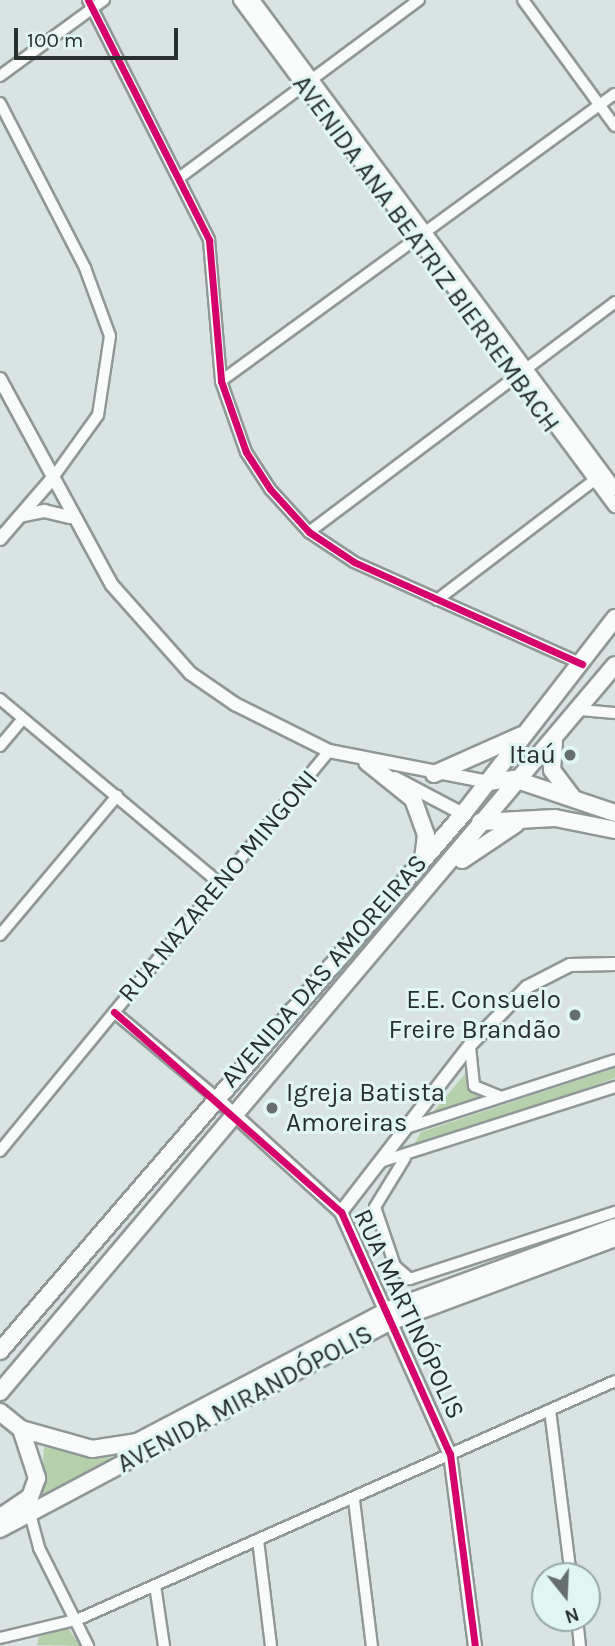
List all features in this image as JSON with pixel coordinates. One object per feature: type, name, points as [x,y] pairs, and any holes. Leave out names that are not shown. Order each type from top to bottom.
[{"type":"main road","name":"AVENIDA DAS AMOREIRAS","points":[[0,1351],[214,1096],[463,814],[582,664],[615,618]]},
{"type":"main road","name":"AVENIDA DAS AMOREIRAS","points":[[0,1392],[443,873],[615,665]]},
{"type":"main road","points":[[434,774],[527,732]]},
{"type":"main road","points":[[555,740],[551,760],[557,785],[584,806]]},
{"type":"main road","points":[[367,762],[413,799],[426,835],[423,859]]},
{"type":"main road","points":[[488,782],[520,781],[584,806],[615,813]]},
{"type":"main road","points":[[463,814],[484,824],[555,818],[615,830]]},
{"type":"main road","points":[[443,873],[521,821]]},
{"type":"main road","name":"AVENIDA MIRANDÓPOLIS","points":[[22,1429],[92,1449],[137,1442],[390,1316],[615,1227]]},
{"type":"main road","name":"AVENIDA MIRANDÓPOLIS","points":[[0,1528],[390,1316],[615,1238]]},
{"type":"main road","points":[[0,1412],[22,1429],[36,1460],[30,1497],[0,1517]]},
{"type":"street","points":[[0,76],[90,5],[104,0]]},
{"type":"street","name":"AVENIDA ANA BEATRIZ BIERREMBACH","points":[[240,0],[306,82],[421,236],[518,372],[599,477],[615,506]]},
{"type":"street","name":"AVENIDA ANA BEATRIZ BIERREMBACH","points":[[253,0],[306,82]]},
{"type":"street","points":[[179,178],[419,0]]},
{"type":"street","points":[[523,0],[615,126]]},
{"type":"street","points":[[90,5],[179,178],[212,251],[221,381],[246,452],[309,532],[354,562],[582,664]]},
{"type":"street","points":[[221,381],[615,94]]},
{"type":"street","points":[[0,103],[85,268],[110,336],[98,415],[52,479],[0,539]]},
{"type":"street","points":[[309,532],[518,372],[615,302]]},
{"type":"street","points":[[0,379],[70,517],[160,646],[235,704],[329,751],[367,762],[488,782]]},
{"type":"street","points":[[437,600],[599,477]]},
{"type":"street","name":"AVENIDA ANA BEATRIZ BIERREMBACH","points":[[599,477],[615,489]]},
{"type":"street","points":[[19,516],[44,511],[70,517]]},
{"type":"street","points":[[0,699],[222,885]]},
{"type":"street","points":[[580,710],[615,713]]},
{"type":"street","points":[[0,746],[23,719]]},
{"type":"street","name":"RUA NAZARENO MINGONI","points":[[0,1151],[222,885],[329,751]]},
{"type":"street","points":[[367,762],[463,814]]},
{"type":"street","points":[[0,935],[117,796]]},
{"type":"street","points":[[341,1212],[471,1044],[539,977],[570,965],[615,964]]},
{"type":"street","name":"RUA MARTINÓPOLIS","points":[[114,1012],[238,1115],[341,1212],[450,1454],[475,1646]]},
{"type":"street","points":[[471,1044],[467,1062],[474,1086],[504,1098]]},
{"type":"street","points":[[406,1128],[615,1060]]},
{"type":"street","points":[[380,1162],[405,1158],[615,1087]]},
{"type":"street","points":[[405,1158],[375,1207],[402,1276],[418,1280],[615,1212]]},
{"type":"street","points":[[0,1638],[27,1641],[354,1500],[615,1381]]},
{"type":"street","points":[[550,1410],[569,1562]]},
{"type":"street","points":[[30,1497],[29,1514],[39,1548],[79,1619],[88,1646]]},
{"type":"street","points":[[354,1500],[372,1646]]},
{"type":"street","points":[[258,1541],[271,1646]]},
{"type":"street","points":[[155,1585],[164,1646]]},
{"type":"green space","points":[[615,1068],[615,1078],[410,1152],[421,1132]]},
{"type":"green space","points":[[465,1074],[472,1093],[485,1099],[428,1118]]},
{"type":"green space","points":[[44,1447],[88,1456],[117,1458],[41,1497]]},
{"type":"green space","points":[[67,1627],[81,1646],[37,1645],[39,1637]]},
{"type":"cycle path","points":[[88,0],[209,240],[221,381],[246,452],[270,489],[309,532],[354,562],[582,664]]},
{"type":"cycle path","points":[[114,1012],[341,1212],[450,1454],[475,1646]]},
{"type":"place","name":"Itaú","points":[[570,755]]},
{"type":"place","name":"E.E. Consuelo Freire Brandão","points":[[575,1015]]},
{"type":"place","name":"Igreja Batista Amoreiras","points":[[272,1108]]}]
